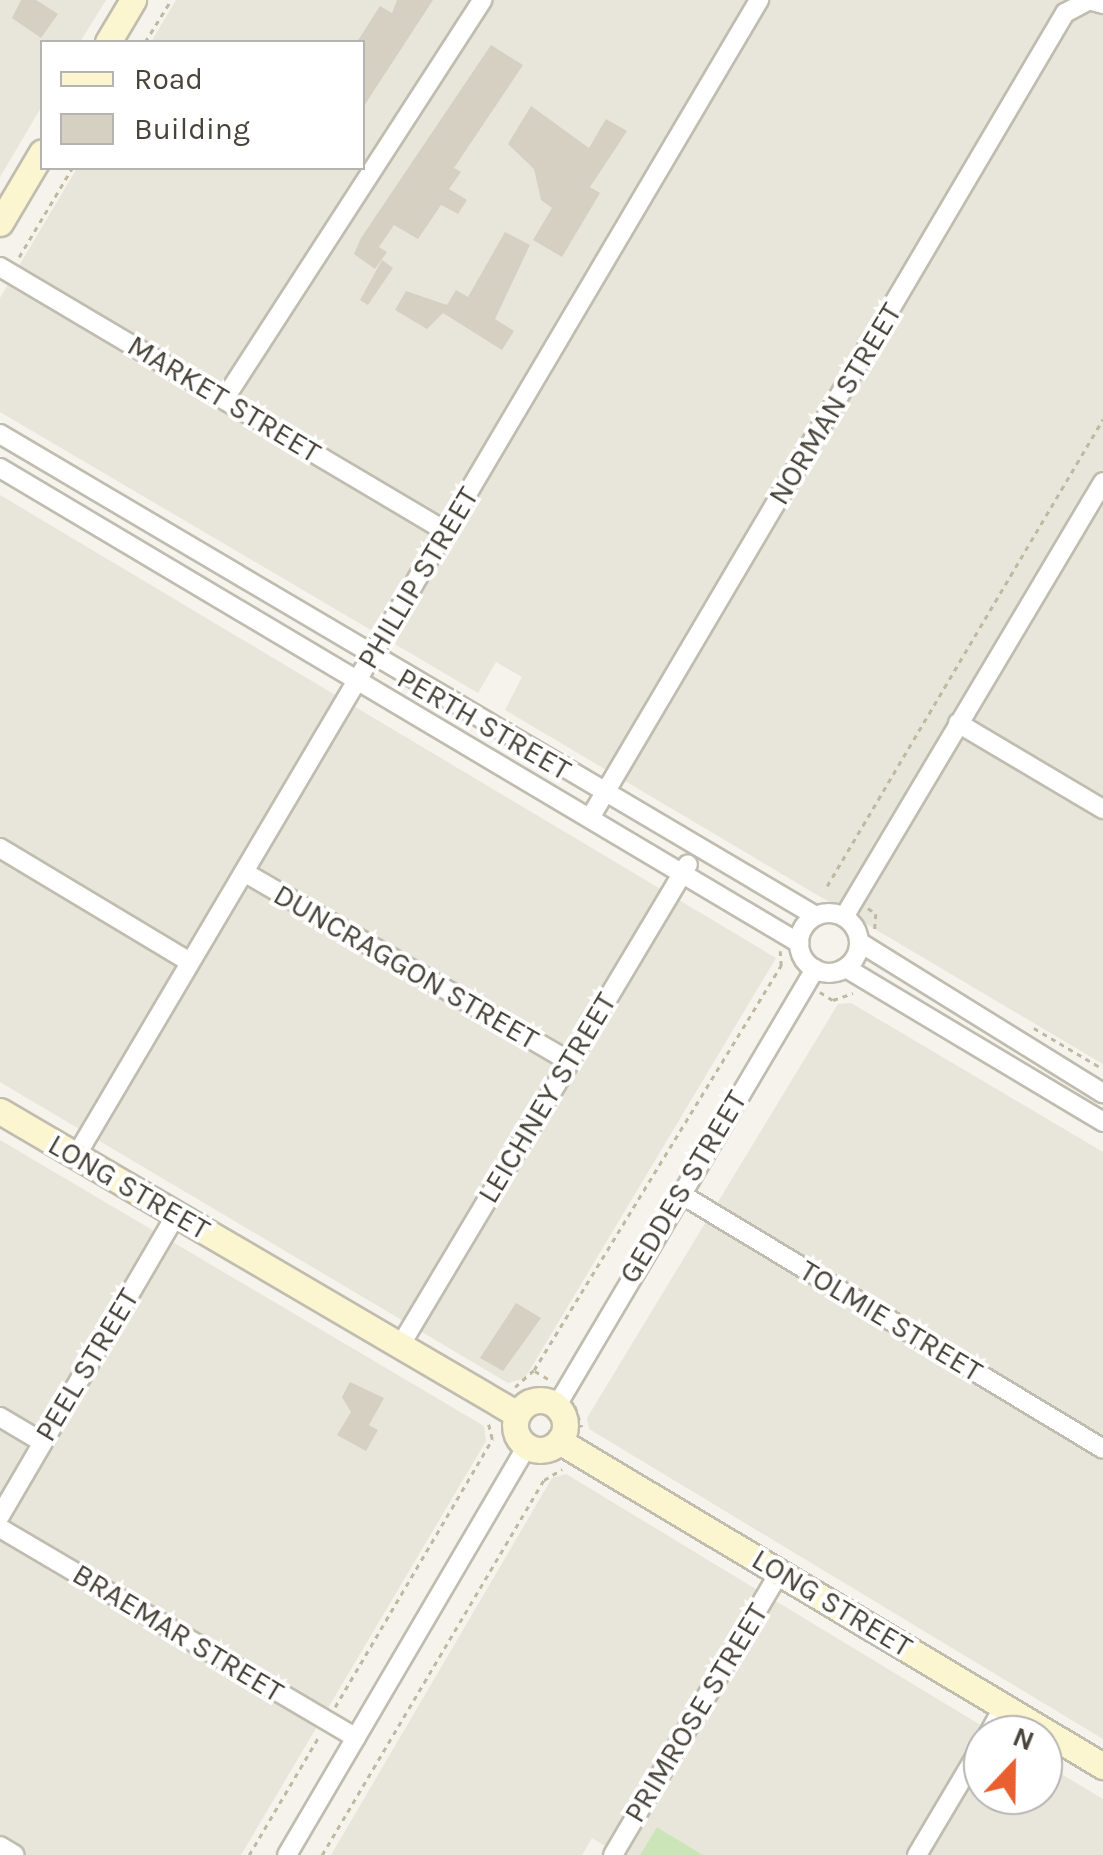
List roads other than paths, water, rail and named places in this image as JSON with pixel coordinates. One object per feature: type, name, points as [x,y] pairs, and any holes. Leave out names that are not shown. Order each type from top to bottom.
[{"type":"street","points":[[109,40],[133,0]]},
{"type":"street","points":[[225,398],[482,0]]},
{"type":"street","name":"PHILLIP STREET","points":[[76,1156],[760,0]]},
{"type":"street","points":[[1090,0],[1103,4]]},
{"type":"street","name":"NORMAN STREET","points":[[590,818],[1065,13],[1090,0]]},
{"type":"street","points":[[0,224],[40,155]]},
{"type":"street","name":"MARKET STREET","points":[[5,270],[447,532]]},
{"type":"street","name":"PERTH STREET","points":[[0,434],[370,658],[697,851],[816,916]]},
{"type":"street","name":"PERTH STREET","points":[[0,468],[799,943]]},
{"type":"street","points":[[844,917],[958,723],[1096,508],[1103,482]]},
{"type":"street","points":[[958,723],[1103,809]]},
{"type":"street","points":[[0,848],[188,961]]},
{"type":"street","name":"LEICHNEY STREET","points":[[400,1346],[697,851]]},
{"type":"street","name":"DUNCRAGGON STREET","points":[[244,872],[568,1061]]},
{"type":"street","points":[[844,917],[816,916],[799,943],[815,969],[846,968],[1103,1122]]},
{"type":"street","points":[[844,917],[859,942],[1103,1092]]},
{"type":"street","points":[[846,968],[859,942]]},
{"type":"street","name":"GEDDES STREET","points":[[560,1398],[815,969]]},
{"type":"street","points":[[993,1058],[1006,1035]]},
{"type":"street","name":"LONG STREET","points":[[0,1111],[508,1410]]},
{"type":"street","name":"TOLMIE STREET","points":[[679,1193],[1103,1449]]},
{"type":"street","name":"PEEL STREET","points":[[0,1516],[176,1215]]},
{"type":"street","points":[[560,1398],[565,1424],[559,1441],[545,1450],[526,1447],[516,1434],[508,1410],[532,1401],[560,1398]]},
{"type":"street","points":[[0,1417],[42,1442]]},
{"type":"street","name":"LONG STREET","points":[[559,1441],[1103,1766]]},
{"type":"street","points":[[288,1855],[526,1447]]},
{"type":"street","name":"BRAEMAR STREET","points":[[0,1528],[356,1738]]},
{"type":"street","name":"PRIMROSE STREET","points":[[612,1855],[780,1572]]},
{"type":"street","points":[[999,1715],[1004,1706]]},
{"type":"street","points":[[918,1855],[963,1778]]},
{"type":"street","points":[[0,1846],[15,1855]]}]
